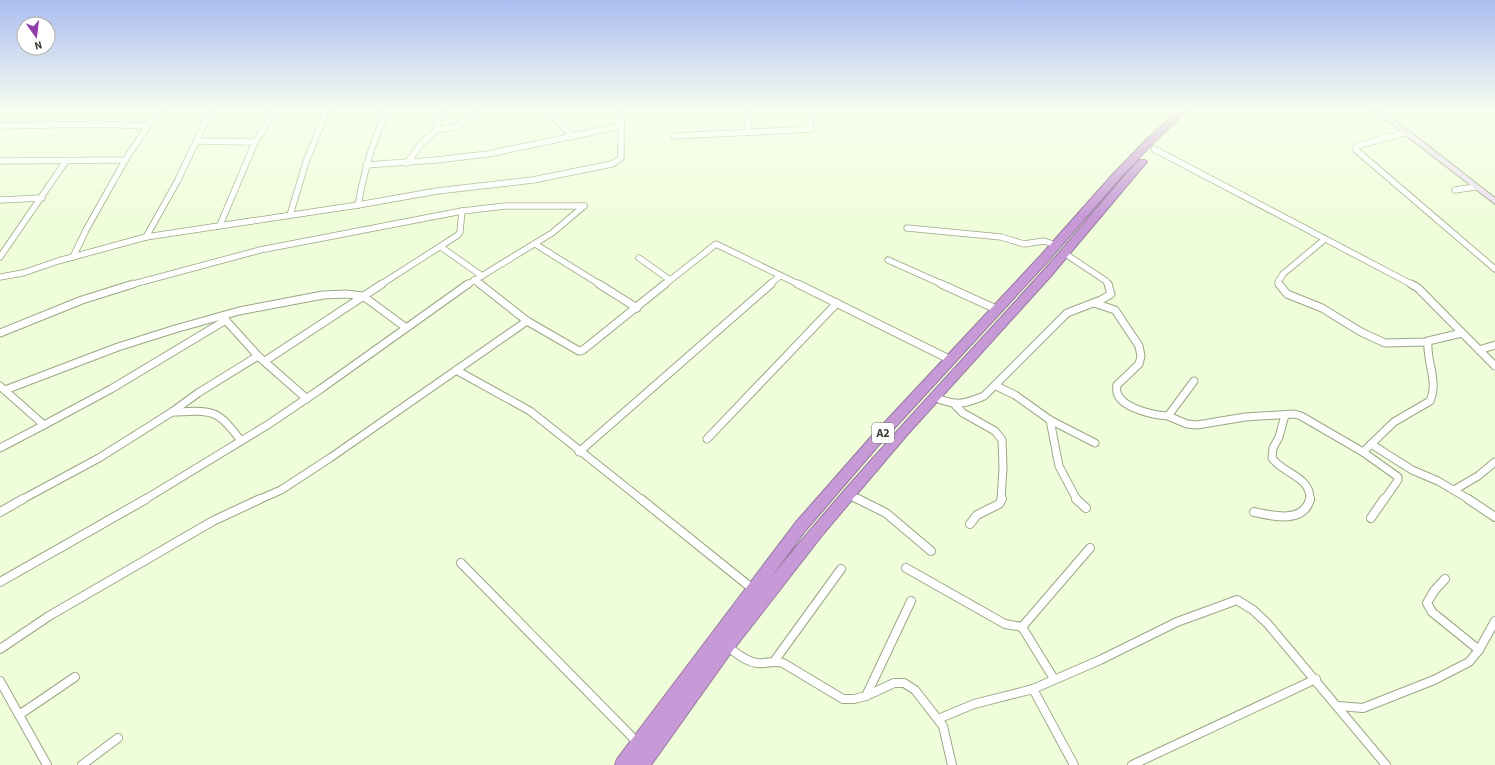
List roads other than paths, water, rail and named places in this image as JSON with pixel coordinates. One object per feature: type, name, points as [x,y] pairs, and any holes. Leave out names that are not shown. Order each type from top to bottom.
[{"type":"highway","name":"A2","points":[[641,765],[728,647],[791,565],[848,495],[1060,249],[1113,180],[1150,146]]},
{"type":"highway","name":"A2","points":[[623,765],[801,526],[835,486],[899,414],[952,360],[962,346],[996,309],[1060,249],[1108,200],[1154,148]]},
{"type":"street","points":[[73,257],[80,239],[134,146]]},
{"type":"street","points":[[146,237],[170,197],[194,146]]},
{"type":"street","points":[[220,225],[253,146]]},
{"type":"street","points":[[290,215],[298,183],[312,146]]},
{"type":"street","points":[[358,205],[366,165],[373,146]]},
{"type":"street","points":[[407,163],[420,146]]},
{"type":"street","points":[[366,165],[407,163],[504,151],[527,146]]},
{"type":"street","points":[[0,277],[23,273],[73,257],[146,237],[358,205],[436,191],[533,180],[612,164],[621,158],[621,146]]},
{"type":"street","points":[[1358,146],[1356,150],[1495,270]]},
{"type":"street","points":[[1424,146],[1495,202]]},
{"type":"street","points":[[1154,148],[1418,288],[1495,366]]},
{"type":"street","points":[[0,161],[125,160]]},
{"type":"street","points":[[0,257],[66,161]]},
{"type":"street","points":[[1455,190],[1475,186]]},
{"type":"street","points":[[0,200],[42,198]]},
{"type":"street","points":[[0,333],[82,300],[137,283],[245,254],[462,211],[505,206],[584,206],[576,215],[535,244],[474,280],[405,327],[307,399],[241,441],[64,547],[0,582]]},
{"type":"street","points":[[0,512],[99,458],[172,412],[198,393],[262,358],[441,247],[460,232],[462,211]]},
{"type":"street","points":[[907,228],[1001,237],[1024,244],[1044,241],[1060,249],[1106,281],[1110,287],[1111,294],[1094,303],[1076,308],[1067,313],[996,386],[984,396],[972,402],[956,406]]},
{"type":"street","points":[[1325,239],[1283,274],[1278,282],[1282,289],[1288,294],[1322,308],[1361,332],[1385,343],[1427,342],[1428,340],[1434,338],[1462,333]]},
{"type":"street","points":[[535,244],[637,308]]},
{"type":"street","points":[[474,280],[527,321],[579,351],[583,350],[637,308],[716,244],[952,360]]},
{"type":"street","points":[[441,247],[482,276]]},
{"type":"street","points":[[640,258],[670,280]]},
{"type":"street","points":[[888,260],[996,309]]},
{"type":"street","points":[[579,452],[780,276]]},
{"type":"street","points":[[0,448],[105,392],[224,318],[240,311],[323,295],[346,294],[363,296],[405,327]]},
{"type":"street","points":[[707,439],[837,303]]},
{"type":"street","points":[[1094,303],[1115,310],[1139,346],[1141,356],[1139,364],[1117,385],[1116,393],[1122,401],[1146,413],[1168,416],[1187,424],[1197,425],[1245,417],[1294,414],[1301,416],[1363,452],[1398,477],[1398,480],[1371,518]]},
{"type":"street","points":[[224,318],[262,358],[307,399]]},
{"type":"street","points":[[44,425],[2,388],[118,347],[175,329],[224,318]]},
{"type":"street","points":[[0,649],[49,616],[213,521],[281,490],[330,458],[527,321]]},
{"type":"street","points":[[1363,452],[1394,422],[1430,401],[1433,396],[1434,388],[1431,364],[1426,348],[1427,342]]},
{"type":"street","points":[[1479,350],[1490,348],[1495,345]]},
{"type":"street","points":[[456,370],[530,411],[579,452],[754,590]]},
{"type":"street","points":[[1168,416],[1194,381]]},
{"type":"street","points":[[996,386],[1015,395],[1050,420],[1095,444]]},
{"type":"street","points":[[934,397],[956,406],[964,414],[996,432],[1002,440],[1004,446],[1002,462],[1002,499],[999,504],[977,516],[970,524]]},
{"type":"street","points":[[172,412],[215,414],[221,417],[241,441]]},
{"type":"street","points":[[1254,512],[1273,516],[1291,516],[1300,514],[1311,500],[1309,489],[1303,481],[1274,461],[1272,458],[1273,448],[1279,438],[1285,415]]},
{"type":"street","points":[[1050,420],[1059,466],[1073,497],[1086,508]]},
{"type":"street","points":[[1371,444],[1412,470],[1438,481],[1454,490],[1495,517]]},
{"type":"street","points":[[1454,490],[1478,476],[1495,462]]},
{"type":"street","points":[[848,495],[886,513],[931,551]]},
{"type":"street","points":[[1022,627],[1090,548]]},
{"type":"street","points":[[461,563],[598,705],[638,743]]},
{"type":"street","points":[[906,568],[1005,624],[1022,627],[1054,679]]},
{"type":"street","points":[[776,660],[841,570]]},
{"type":"street","points":[[1445,579],[1426,603],[1432,612],[1480,650]]},
{"type":"street","points":[[938,719],[974,704],[1033,689],[1100,660],[1176,622],[1237,600],[1248,606],[1265,620],[1316,679],[1386,765]]},
{"type":"street","points":[[866,696],[911,601]]},
{"type":"street","points":[[1338,706],[1363,708],[1434,680],[1469,662],[1480,650],[1495,621]]},
{"type":"street","points":[[728,647],[752,662],[757,663],[776,660],[783,663],[843,698],[854,699],[866,696],[894,683],[904,683],[915,690],[943,726],[952,765]]},
{"type":"street","points":[[19,715],[75,677]]},
{"type":"street","points":[[1132,765],[1316,679]]},
{"type":"street","points":[[0,681],[47,765]]},
{"type":"street","points":[[1033,689],[1074,765]]},
{"type":"street","points":[[82,765],[118,738]]}]
